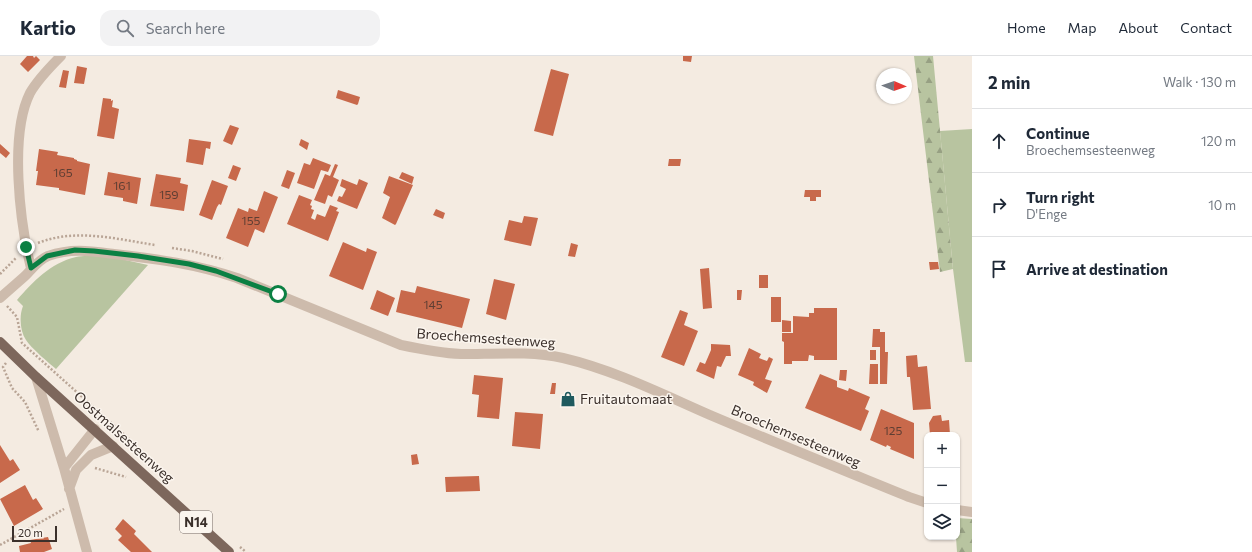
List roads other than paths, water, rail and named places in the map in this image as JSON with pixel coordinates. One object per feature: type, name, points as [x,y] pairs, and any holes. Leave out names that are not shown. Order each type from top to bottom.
[{"type":"main road","name":"Oostmalsesteenweg","points":[[0,342],[12,356],[95,429],[229,552]]},
{"type":"street","points":[[31,268],[26,247],[18,177],[20,126],[30,93],[45,72],[61,56]]},
{"type":"street","name":"Broechemsesteenweg","points":[[0,298],[31,268],[47,256],[75,250],[138,256],[189,264],[237,278],[401,345],[427,351],[459,354],[526,354],[563,358],[607,371],[924,502]]},
{"type":"street","points":[[36,378],[64,468],[87,552]]},
{"type":"street","points":[[64,468],[95,429]]},
{"type":"street","points":[[69,489],[76,470],[91,454],[113,446]]},
{"type":"street","points":[[960,510],[972,512]]},
{"type":"place","name":"Fruitautomaat","points":[[568,399]]}]
